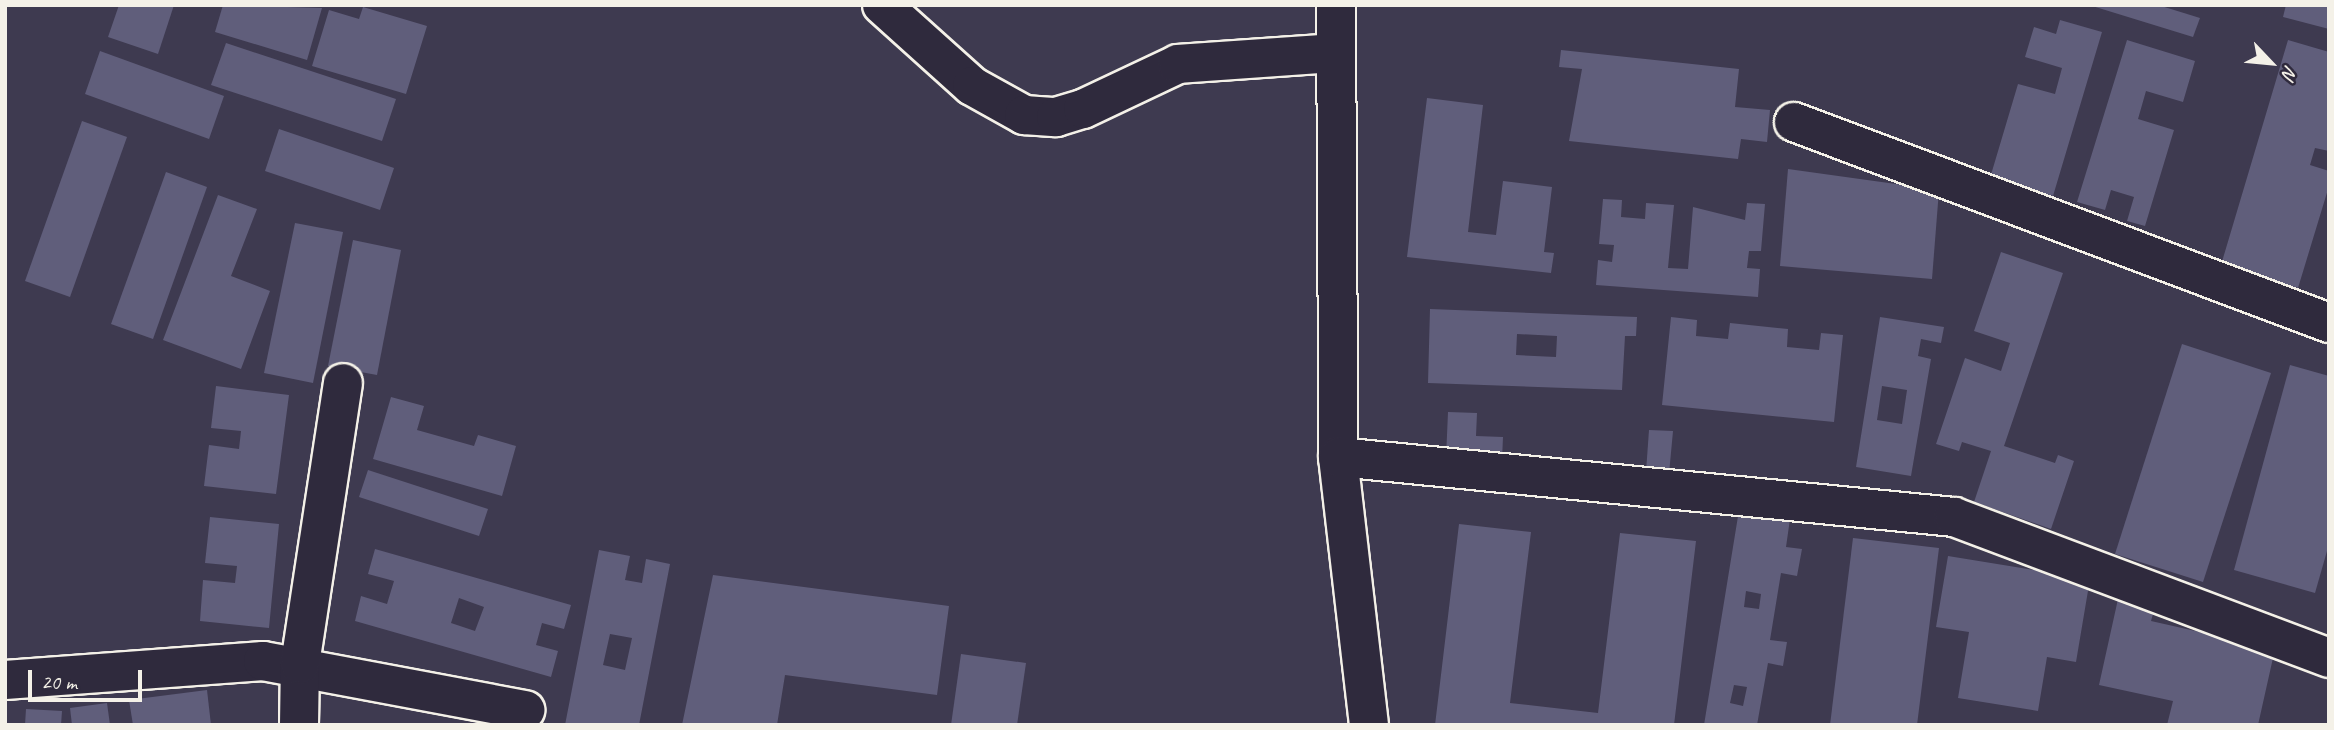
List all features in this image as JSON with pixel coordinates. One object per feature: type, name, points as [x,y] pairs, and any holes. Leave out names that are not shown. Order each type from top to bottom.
[{"type":"street","points":[[882,5],[972,86],[1024,115],[1056,117],[1083,108],[1178,64],[1336,53]]},
{"type":"street","points":[[1336,5],[1338,457],[1369,725]]},
{"type":"street","points":[[1794,122],[2329,323]]},
{"type":"street","points":[[299,725],[300,664],[343,383]]},
{"type":"street","points":[[1338,457],[1954,517],[2329,658]]},
{"type":"street","points":[[5,680],[300,664],[525,710]]},
{"type":"building","points":[[119,5],[174,5],[158,54],[108,37]]},
{"type":"building","points":[[223,5],[322,8],[307,60],[215,32]]},
{"type":"building","points":[[2089,5],[2158,5],[2200,18],[2193,37]]},
{"type":"building","points":[[2286,5],[2329,5],[2329,29],[2283,17]]},
{"type":"building","points":[[363,7],[427,26],[406,94],[312,66],[329,10],[359,19]]},
{"type":"building","points":[[2060,20],[2102,32],[2053,196],[1990,178],[2018,84],[2055,94],[2062,68],[2025,57],[2034,27],[2056,34]]},
{"type":"building","points":[[2127,40],[2195,61],[2183,102],[2146,91],[2138,119],[2174,130],[2145,226],[2127,221],[2134,197],[2111,190],[2105,210],[2077,202]]},
{"type":"building","points":[[2288,40],[2329,52],[2329,151],[2315,148],[2310,165],[2329,171],[2329,186],[2298,288],[2221,265]]},
{"type":"building","points":[[226,43],[396,99],[382,141],[211,85]]},
{"type":"building","points":[[1561,50],[1739,69],[1735,107],[1770,110],[1767,142],[1741,139],[1738,159],[1569,141],[1582,69],[1559,67]]},
{"type":"building","points":[[100,51],[224,96],[209,139],[85,94]]},
{"type":"building","points":[[1427,98],[1483,105],[1468,232],[1496,235],[1503,181],[1552,187],[1544,252],[1554,253],[1551,273],[1407,257]]},
{"type":"building","points":[[82,121],[127,137],[70,297],[25,281]]},
{"type":"building","points":[[279,129],[394,168],[380,210],[265,171]]},
{"type":"building","points":[[1788,169],[1939,190],[1932,279],[1780,266]]},
{"type":"building","points":[[166,172],[207,187],[153,339],[111,324]]},
{"type":"building","points":[[218,195],[257,209],[231,276],[270,291],[241,369],[163,340]]},
{"type":"building","points":[[1603,199],[1622,200],[1621,217],[1645,219],[1646,203],[1674,205],[1668,268],[1688,269],[1693,207],[1745,220],[1747,203],[1765,204],[1761,251],[1749,251],[1747,268],[1760,269],[1758,297],[1596,285],[1598,260],[1612,262],[1614,245],[1599,244]]},
{"type":"building","points":[[295,223],[343,232],[313,383],[264,373]]},
{"type":"building","points":[[353,240],[401,250],[377,375],[328,366]]},
{"type":"building","points":[[2001,252],[2063,273],[2004,446],[2055,463],[2058,455],[2074,461],[2051,529],[1974,502],[1991,451],[1962,442],[1959,451],[1936,444],[1965,358],[2001,371],[2010,343],[1974,331]]},
{"type":"building","points":[[1430,309],[1637,317],[1636,336],[1625,336],[1622,390],[1428,383]],"holes":[[[1517,334],[1557,336],[1556,357],[1516,355]]]},
{"type":"building","points":[[1671,317],[1697,320],[1696,336],[1728,339],[1730,323],[1788,329],[1787,347],[1819,350],[1821,333],[1843,335],[1834,422],[1662,405]]},
{"type":"building","points":[[1880,317],[1944,327],[1941,343],[1921,339],[1918,356],[1931,359],[1911,476],[1856,467]],"holes":[[[1882,386],[1907,390],[1902,424],[1877,420]]]},
{"type":"building","points":[[2182,344],[2271,373],[2203,582],[2115,554]]},
{"type":"building","points":[[2290,365],[2329,376],[2329,544],[2315,593],[2234,570]]},
{"type":"building","points":[[216,386],[289,395],[276,494],[204,486],[209,445],[239,449],[241,431],[211,428]]},
{"type":"building","points":[[391,397],[424,406],[417,430],[474,446],[478,435],[516,446],[502,496],[373,459]]},
{"type":"building","points":[[1448,412],[1477,413],[1476,436],[1503,437],[1502,460],[1446,458]]},
{"type":"building","points":[[1649,430],[1673,431],[1669,474],[1646,472]]},
{"type":"building","points":[[368,470],[488,509],[479,536],[359,497]]},
{"type":"building","points":[[1740,504],[1791,512],[1786,547],[1802,549],[1797,576],[1781,573],[1770,640],[1787,642],[1783,666],[1768,663],[1757,725],[1704,725]],"holes":[[[1746,591],[1761,594],[1759,609],[1744,607]],[[1734,685],[1747,687],[1743,706],[1730,703]]]},
{"type":"building","points":[[210,517],[279,524],[269,628],[200,621],[203,580],[235,583],[237,566],[205,563]]},
{"type":"building","points":[[1459,524],[1531,532],[1510,703],[1598,713],[1620,533],[1696,541],[1674,725],[1435,725]]},
{"type":"building","points":[[1853,538],[1939,548],[1917,725],[1830,725]]},
{"type":"building","points":[[375,549],[571,605],[564,629],[542,623],[536,645],[558,651],[551,677],[355,621],[361,596],[387,604],[394,581],[368,574]],"holes":[[[459,598],[484,607],[475,631],[451,623]]]},
{"type":"building","points":[[599,550],[630,556],[625,580],[642,583],[646,559],[670,564],[639,725],[565,725]],"holes":[[[610,634],[632,638],[625,670],[603,665]]]},
{"type":"building","points":[[1948,556],[2090,579],[2076,662],[2047,657],[2038,711],[1958,698],[1969,632],[1936,627]]},
{"type":"building","points":[[713,575],[949,606],[937,695],[785,675],[777,725],[682,725]]},
{"type":"building","points":[[2118,599],[2155,607],[2151,621],[2275,649],[2258,725],[2167,725],[2173,701],[2099,685]]},
{"type":"building","points":[[961,654],[1026,663],[1017,725],[951,725]]},
{"type":"building","points":[[207,690],[211,725],[133,725],[129,700]]},
{"type":"building","points":[[107,703],[110,725],[72,725],[70,708]]},
{"type":"building","points":[[26,709],[62,711],[61,725],[25,725]]}]
